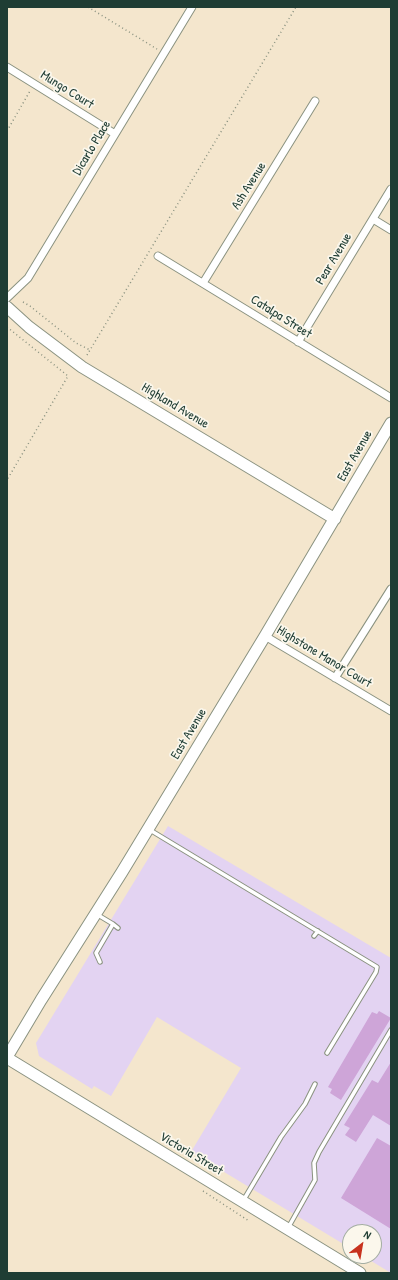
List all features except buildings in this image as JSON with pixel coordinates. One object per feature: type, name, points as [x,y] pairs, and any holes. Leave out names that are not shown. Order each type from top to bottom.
[{"type":"street","name":"Dicarlo Place","points":[[7,298],[28,278],[192,7]]},
{"type":"street","name":"Mungo Court","points":[[7,67],[115,134]]},
{"type":"street","name":"Ash Avenue","points":[[203,283],[315,101]]},
{"type":"street","name":"Pear Avenue","points":[[298,342],[391,189]]},
{"type":"street","points":[[373,219],[391,230]]},
{"type":"street","name":"Catalpa Street","points":[[158,256],[391,398]]},
{"type":"street","name":"Highland Avenue","points":[[7,307],[82,367],[335,519]]},
{"type":"street","name":"East Avenue","points":[[7,1058],[40,1000],[96,914],[266,636],[391,423]]},
{"type":"street","points":[[335,678],[391,588]]},
{"type":"street","name":"Highstone Manor Court","points":[[266,636],[391,711]]},
{"type":"street","name":"Victoria Street","points":[[7,1058],[360,1273]]},
{"type":"lane","points":[[148,830],[377,967],[376,972],[327,1053]]},
{"type":"lane","points":[[96,914],[118,928]]},
{"type":"lane","points":[[100,962],[96,953],[113,924]]},
{"type":"lane","points":[[314,936],[318,931]]},
{"type":"lane","points":[[287,1229],[315,1180],[314,1163],[319,1152],[391,1030]]},
{"type":"lane","points":[[243,1202],[315,1084]]},
{"type":"path","points":[[88,7],[164,53]]},
{"type":"path","points":[[87,355],[296,7]]},
{"type":"path","points":[[7,131],[34,84]]},
{"type":"path","points":[[23,302],[76,343],[90,350]]},
{"type":"path","points":[[7,327],[68,376],[7,480]]},
{"type":"path","points":[[203,1191],[249,1220]]},
{"type":"shaded area","points":[[168,826],[391,958],[391,1273],[376,1264],[382,1264],[382,1224],[342,1224],[342,1243],[191,1152],[241,1068],[157,1017],[111,1096],[94,1086],[92,1089],[39,1056],[36,1043]]}]
